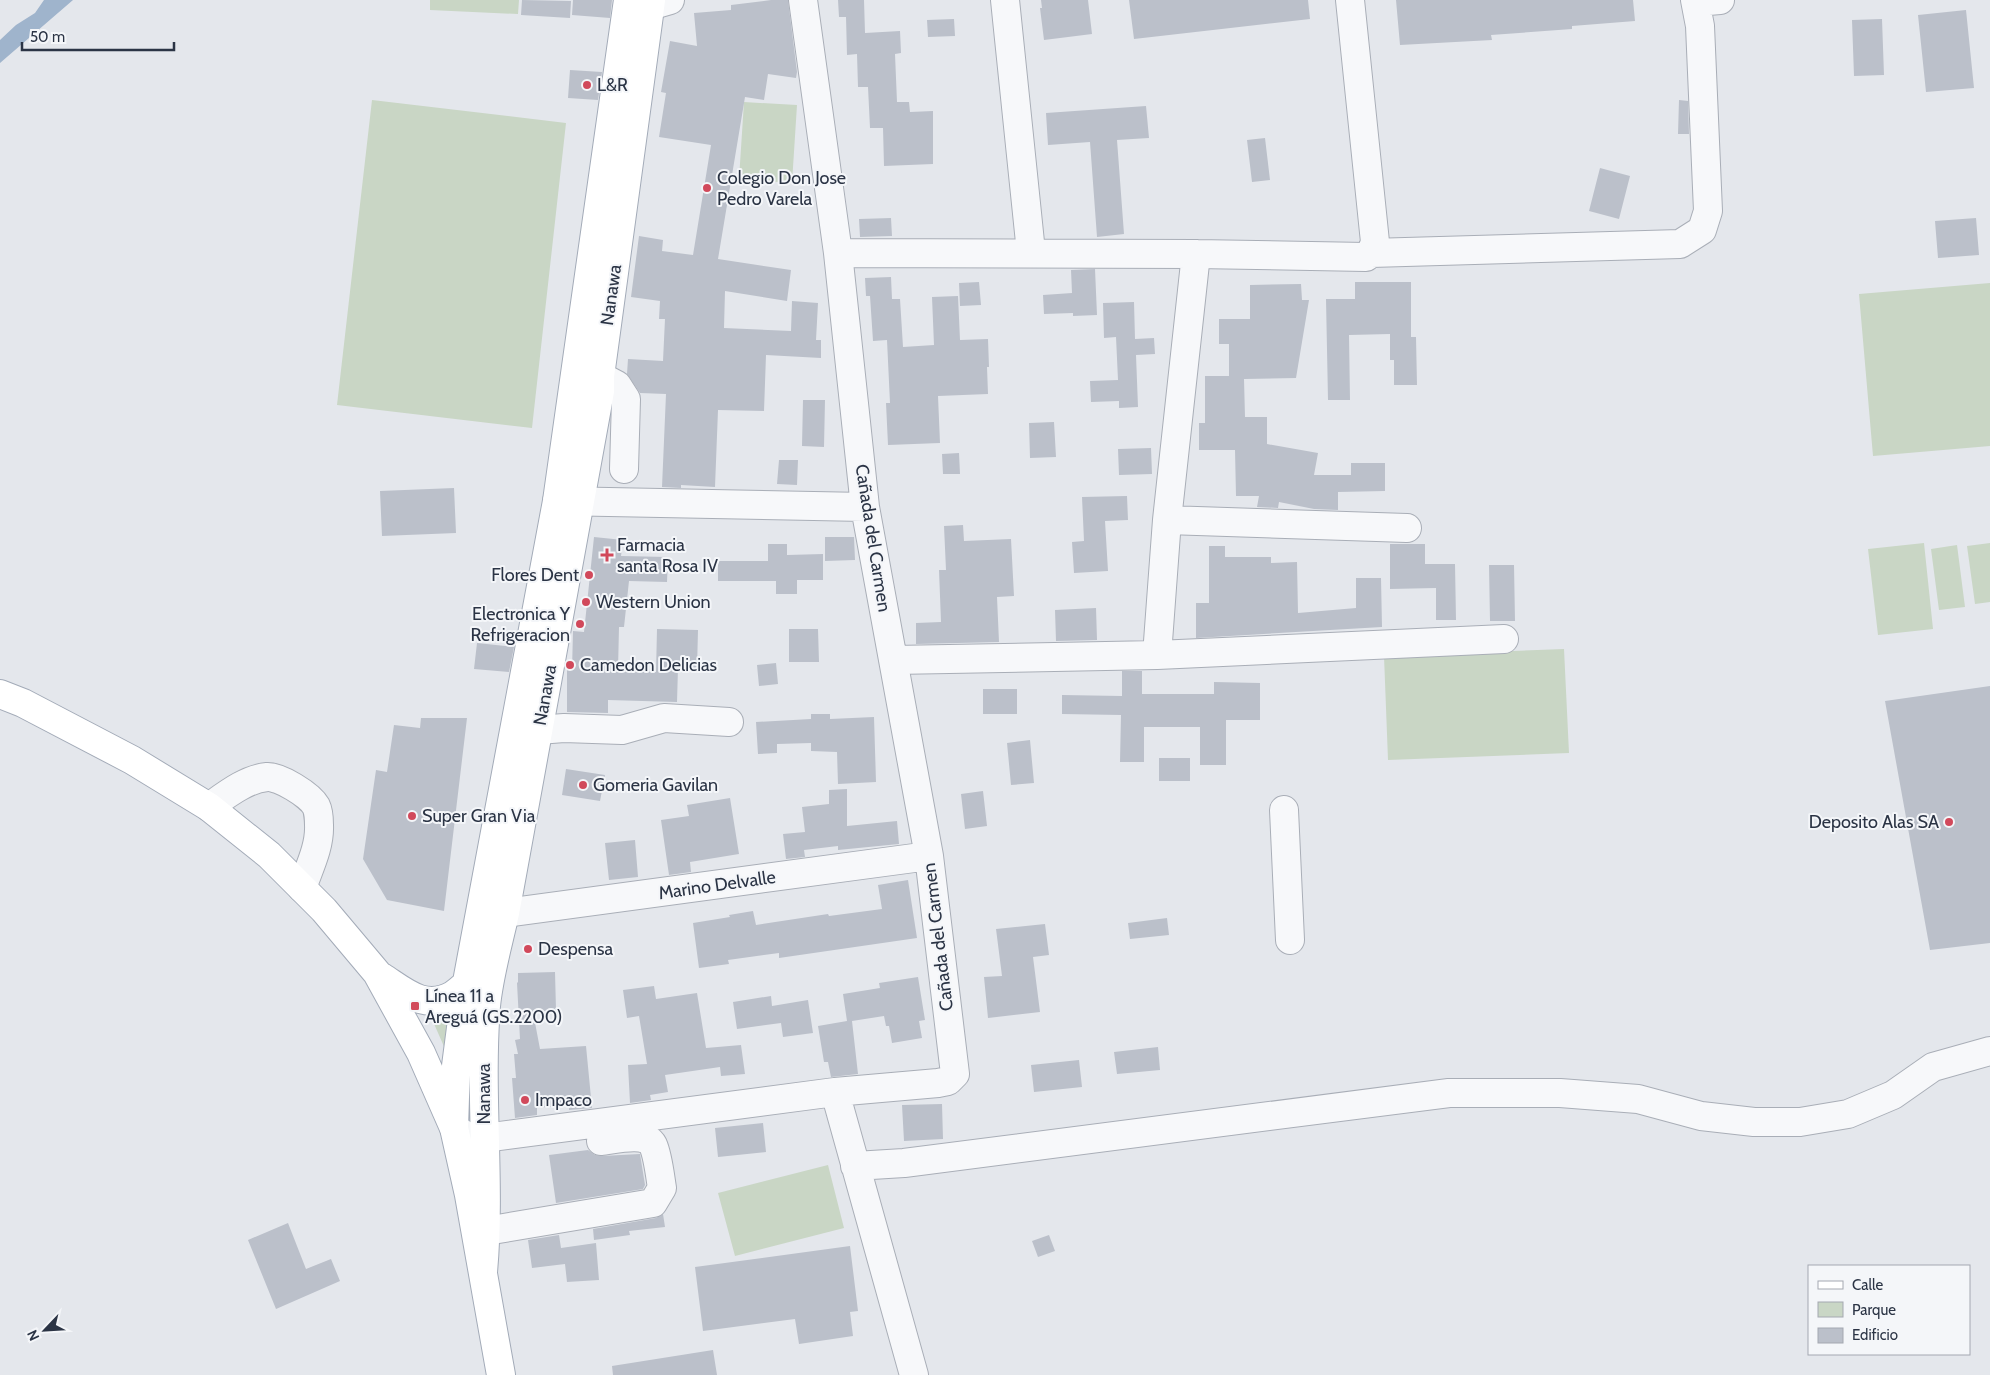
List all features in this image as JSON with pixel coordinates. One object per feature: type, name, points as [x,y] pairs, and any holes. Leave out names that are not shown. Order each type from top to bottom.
[{"type":"main road","name":"Nanawa","points":[[483,1272],[486,1231],[484,1148],[485,1024],[492,968],[505,913],[511,813],[568,501],[600,383],[646,4]]},
{"type":"main road","name":"Nanawa","points":[[568,501],[574,385],[646,4]]},
{"type":"main road","name":"Nanawa","points":[[454,1128],[456,1066],[467,982],[511,813],[538,730],[543,640]]},
{"type":"main road","points":[[0,694],[23,703],[132,760],[209,807],[269,855],[324,910],[377,973],[421,1053],[454,1128],[469,1195],[501,1375]]},
{"type":"main road","points":[[377,973],[416,999],[432,1001],[453,995],[467,982],[492,968]]},
{"type":"street","name":"Cañada del Carmen","points":[[803,0],[838,253],[865,507],[929,856],[955,1074],[948,1081],[938,1084],[835,1092]]},
{"type":"street","points":[[1005,0],[1030,252]]},
{"type":"street","points":[[838,253],[1030,252],[1366,258],[1375,242],[1350,0]]},
{"type":"street","points":[[1371,252],[1680,244],[1702,230],[1708,211],[1700,26],[1704,1]]},
{"type":"street","points":[[1157,656],[1167,520],[1196,254]]},
{"type":"street","points":[[574,385],[600,383],[617,385],[626,399],[624,469]]},
{"type":"street","points":[[614,502],[615,476],[624,469],[632,470],[639,474],[644,489],[643,502]]},
{"type":"street","points":[[568,501],[865,507]]},
{"type":"street","points":[[1167,520],[1407,528]]},
{"type":"street","points":[[894,660],[1157,656],[1504,639]]},
{"type":"street","points":[[538,730],[564,728],[622,730],[664,718],[729,722]]},
{"type":"street","points":[[209,807],[233,790],[268,777],[296,788],[316,805],[319,825],[316,849],[302,888]]},
{"type":"street","points":[[1284,810],[1290,940]]},
{"type":"street","name":"Marino Delvalle","points":[[505,913],[929,856]]},
{"type":"street","points":[[855,1166],[904,1163],[1449,1092],[1560,1093],[1638,1099],[1701,1116],[1754,1122],[1800,1122],[1848,1114],[1893,1094],[1933,1067],[1990,1051]]},
{"type":"street","points":[[484,1148],[835,1092],[914,1375]]},
{"type":"street","points":[[454,1128],[484,1148],[635,1137],[647,1139],[653,1144],[662,1188],[653,1203],[486,1231]]},
{"type":"green space","points":[[430,0],[519,0],[518,14],[430,10]]},
{"type":"green space","points":[[372,100],[566,123],[532,428],[337,405]]},
{"type":"green space","points":[[744,102],[797,105],[792,183],[739,179]]},
{"type":"green space","points":[[1990,283],[1990,446],[1873,456],[1859,294]]},
{"type":"green space","points":[[1924,543],[1933,629],[1878,635],[1868,549]]},
{"type":"green space","points":[[1990,543],[1990,602],[1975,604],[1967,546]]},
{"type":"green space","points":[[1957,545],[1965,607],[1939,610],[1931,549]]},
{"type":"green space","points":[[1564,649],[1569,753],[1388,760],[1384,656]]},
{"type":"green space","points":[[453,1010],[446,1051],[431,1017]]},
{"type":"green space","points":[[828,1165],[844,1228],[735,1256],[718,1193]]},
{"type":"water","points":[[44,0],[73,0],[0,63],[0,40],[16,25],[35,13]]},
{"type":"building","points":[[522,0],[571,1],[570,18],[521,15]]},
{"type":"building","points":[[573,0],[612,0],[610,18],[572,15]]},
{"type":"building","points":[[788,0],[797,72],[796,78],[768,74],[764,100],[745,97],[718,259],[791,270],[787,301],[725,291],[724,328],[791,331],[792,301],[818,303],[816,340],[821,340],[821,358],[766,355],[764,411],[718,410],[715,487],[681,485],[681,488],[662,487],[666,394],[640,393],[627,374],[628,359],[663,361],[665,319],[659,319],[660,301],[631,297],[639,236],[663,240],[662,251],[693,255],[711,145],[659,137],[666,93],[661,92],[670,41],[697,46],[694,13],[731,10],[731,5]]},
{"type":"building","points":[[838,0],[864,0],[865,33],[900,31],[901,53],[895,54],[897,102],[909,102],[910,112],[933,111],[933,164],[884,166],[883,128],[870,128],[868,87],[858,87],[857,54],[847,55],[846,17],[839,17]]},
{"type":"building","points":[[1041,0],[1088,0],[1092,34],[1044,40],[1040,8],[1042,8]]},
{"type":"building","points":[[1129,0],[1308,0],[1310,19],[1134,39]]},
{"type":"building","points":[[1396,0],[1633,0],[1635,21],[1572,26],[1572,29],[1491,35],[1492,40],[1400,45]]},
{"type":"building","points":[[1966,10],[1974,88],[1926,92],[1918,15]]},
{"type":"building","points":[[954,19],[955,36],[928,37],[927,20]]},
{"type":"building","points":[[1882,19],[1884,75],[1854,76],[1852,20]]},
{"type":"building","name":"L&R","points":[[570,70],[602,72],[598,100],[568,98]]},
{"type":"building","points":[[1679,100],[1688,101],[1689,134],[1678,134]]},
{"type":"building","points":[[1146,106],[1149,138],[1117,140],[1124,234],[1097,237],[1090,142],[1048,145],[1046,113]]},
{"type":"building","points":[[1265,138],[1270,180],[1252,182],[1247,140]]},
{"type":"building","points":[[1600,168],[1630,176],[1619,219],[1589,211]]},
{"type":"building","points":[[891,218],[892,236],[860,237],[859,219]]},
{"type":"building","points":[[1976,218],[1979,255],[1938,258],[1935,221]]},
{"type":"building","points":[[1095,269],[1097,315],[1073,316],[1073,313],[1044,314],[1043,295],[1072,293],[1071,270]]},
{"type":"building","points":[[891,277],[892,299],[900,299],[903,347],[934,345],[932,297],[958,296],[960,340],[988,339],[988,394],[938,396],[940,443],[888,445],[886,403],[890,403],[887,340],[873,341],[870,296],[866,296],[865,278]]},
{"type":"building","points":[[979,282],[981,305],[960,306],[959,283]]},
{"type":"building","points":[[1355,282],[1411,282],[1411,337],[1416,337],[1417,385],[1394,385],[1394,360],[1390,360],[1390,334],[1349,335],[1350,400],[1328,400],[1326,299],[1355,299]]},
{"type":"building","points":[[1301,284],[1302,300],[1309,300],[1296,378],[1244,379],[1245,417],[1267,417],[1267,444],[1318,453],[1314,475],[1351,475],[1351,463],[1385,463],[1385,491],[1338,492],[1338,510],[1314,509],[1279,502],[1278,508],[1257,507],[1259,496],[1236,496],[1235,450],[1199,450],[1199,423],[1205,423],[1205,376],[1229,376],[1229,344],[1219,344],[1219,319],[1250,319],[1250,285]]},
{"type":"building","points":[[1134,302],[1135,339],[1154,338],[1155,354],[1136,355],[1138,407],[1119,408],[1119,401],[1091,402],[1090,381],[1118,380],[1116,337],[1104,338],[1103,303]]},
{"type":"building","points":[[803,400],[825,400],[824,447],[802,446]]},
{"type":"building","points":[[1054,422],[1056,457],[1030,458],[1029,423]]},
{"type":"building","points":[[1151,448],[1152,474],[1119,475],[1118,449]]},
{"type":"building","points":[[959,453],[960,474],[943,474],[942,454]]},
{"type":"building","points":[[779,460],[798,460],[797,485],[777,484]]},
{"type":"building","points":[[454,488],[456,533],[382,536],[380,491]]},
{"type":"building","points":[[1127,496],[1128,520],[1105,521],[1108,571],[1074,573],[1072,542],[1084,541],[1082,497]]},
{"type":"building","points":[[963,525],[964,541],[1011,539],[1014,596],[997,597],[999,642],[916,644],[916,623],[941,622],[939,570],[946,570],[944,526]]},
{"type":"building","points":[[594,537],[623,540],[621,556],[668,557],[667,582],[629,581],[624,627],[619,627],[618,670],[656,672],[657,629],[698,630],[697,669],[678,668],[677,702],[608,700],[608,713],[567,712],[567,670],[572,670],[573,631],[584,632]]},
{"type":"building","points":[[825,537],[854,537],[855,560],[825,561]]},
{"type":"building","points":[[768,544],[787,544],[787,555],[823,554],[823,580],[797,580],[797,594],[776,594],[776,581],[718,581],[718,561],[768,561]]},
{"type":"building","points":[[1390,544],[1425,544],[1425,564],[1455,564],[1456,620],[1436,620],[1436,588],[1390,589]]},
{"type":"building","points":[[1209,546],[1225,546],[1225,557],[1271,557],[1271,563],[1297,562],[1298,613],[1356,608],[1356,578],[1381,578],[1382,627],[1196,638],[1196,603],[1209,603]]},
{"type":"building","points":[[1489,565],[1514,565],[1515,621],[1490,621]]},
{"type":"building","points":[[1096,608],[1097,640],[1056,641],[1055,610]]},
{"type":"building","points":[[789,629],[818,629],[819,662],[789,662]]},
{"type":"building","points":[[477,643],[514,647],[509,672],[474,669]]},
{"type":"building","points":[[776,663],[778,684],[759,686],[757,665]]},
{"type":"building","points":[[1122,671],[1142,671],[1142,694],[1214,694],[1214,682],[1260,683],[1260,720],[1226,720],[1226,765],[1200,765],[1200,727],[1144,727],[1144,762],[1120,762],[1121,715],[1062,714],[1062,695],[1122,696]]},
{"type":"building","name":"Deposito Alas SA","points":[[1990,686],[1990,943],[1930,950],[1885,701]]},
{"type":"building","points":[[983,689],[1017,689],[1017,714],[983,714]]},
{"type":"building","points":[[811,714],[830,714],[830,719],[874,717],[876,782],[838,784],[837,752],[811,751],[811,743],[777,744],[777,753],[758,754],[756,722],[811,719]]},
{"type":"building","name":"Super Gran Via","points":[[421,718],[467,718],[444,911],[387,900],[363,859],[376,770],[387,772],[394,725],[420,728]]},
{"type":"building","points":[[1030,740],[1034,783],[1011,785],[1007,743]]},
{"type":"building","points":[[1159,758],[1190,758],[1190,781],[1159,781]]},
{"type":"building","name":"Gomeria Gavilan","points":[[566,769],[605,775],[600,801],[562,795]]},
{"type":"building","points":[[847,789],[847,826],[897,821],[899,844],[838,850],[838,846],[804,850],[805,857],[786,859],[783,834],[805,832],[802,807],[829,804],[829,790]]},
{"type":"building","points":[[983,791],[987,826],[965,829],[961,794]]},
{"type":"building","points":[[730,798],[739,854],[690,862],[691,872],[669,875],[661,820],[689,816],[687,805]]},
{"type":"building","points":[[635,840],[638,877],[609,880],[605,843]]},
{"type":"building","points":[[908,880],[917,938],[779,958],[779,953],[728,960],[729,964],[699,968],[693,923],[753,911],[756,925],[828,914],[829,916],[882,909],[878,885]]},
{"type":"building","points":[[1167,918],[1169,935],[1130,939],[1128,923]]},
{"type":"building","points":[[1045,924],[1049,955],[1033,957],[1040,1012],[988,1018],[984,977],[1002,976],[996,929]]},
{"type":"building","points":[[555,972],[556,1010],[533,1012],[540,1049],[586,1046],[592,1108],[569,1110],[569,1105],[537,1108],[537,1115],[515,1118],[512,1078],[516,1078],[514,1054],[518,1054],[515,1040],[520,1039],[518,973]]},
{"type":"building","points":[[918,977],[925,1020],[919,1021],[922,1038],[892,1043],[889,1026],[886,1026],[884,1016],[852,1021],[858,1074],[831,1077],[828,1062],[824,1062],[818,1026],[847,1021],[843,994],[880,988],[879,983]]},
{"type":"building","points":[[654,986],[656,999],[697,993],[706,1048],[741,1045],[745,1074],[721,1076],[720,1067],[665,1075],[668,1092],[650,1095],[651,1100],[630,1103],[628,1065],[647,1064],[639,1016],[627,1018],[623,990]]},
{"type":"building","points":[[771,996],[772,1006],[808,1000],[813,1033],[783,1037],[781,1023],[737,1029],[733,1002]]},
{"type":"building","points":[[1158,1047],[1160,1070],[1117,1074],[1114,1052]]},
{"type":"building","points":[[1079,1060],[1082,1087],[1034,1092],[1031,1065]]},
{"type":"building","points":[[942,1104],[943,1139],[904,1141],[902,1105]]},
{"type":"building","points":[[763,1123],[766,1152],[718,1157],[715,1128]]},
{"type":"building","points":[[588,1150],[595,1155],[602,1156],[640,1154],[645,1185],[643,1189],[556,1203],[549,1155]]},
{"type":"building","points":[[663,1214],[665,1227],[629,1231],[630,1235],[594,1240],[593,1229],[656,1218]]},
{"type":"building","points":[[288,1223],[306,1269],[331,1259],[340,1281],[276,1309],[248,1240]]},
{"type":"building","points":[[559,1235],[561,1248],[596,1243],[599,1280],[567,1282],[565,1264],[532,1268],[528,1240]]},
{"type":"building","points":[[1049,1235],[1055,1251],[1038,1257],[1032,1241]]},
{"type":"building","points":[[850,1246],[858,1311],[850,1312],[853,1336],[799,1344],[795,1319],[703,1331],[695,1267]]},
{"type":"building","points":[[713,1350],[717,1375],[613,1375],[612,1366]]},
{"type":"place","name":"L&R","points":[[587,85]]},
{"type":"place","name":"Colegio Don Jose Pedro Varela","points":[[707,188]]},
{"type":"place","name":"Farmacia santa Rosa IV","points":[[607,555]]},
{"type":"place","name":"Flores Dent","points":[[589,575]]},
{"type":"place","name":"Western Union","points":[[586,602]]},
{"type":"place","name":"Electronica Y Refrigeracion","points":[[580,624]]},
{"type":"place","name":"Camedon Delicias","points":[[570,665]]},
{"type":"place","name":"Gomeria Gavilan","points":[[583,785]]},
{"type":"place","name":"Super Gran Via","points":[[412,816]]},
{"type":"place","name":"Deposito Alas SA","points":[[1949,822]]},
{"type":"place","name":"Despensa","points":[[528,949]]},
{"type":"place","name":"Línea 11 a Areguá (GS.2200)","points":[[415,1006]]},
{"type":"place","name":"Impaco","points":[[525,1100]]}]
